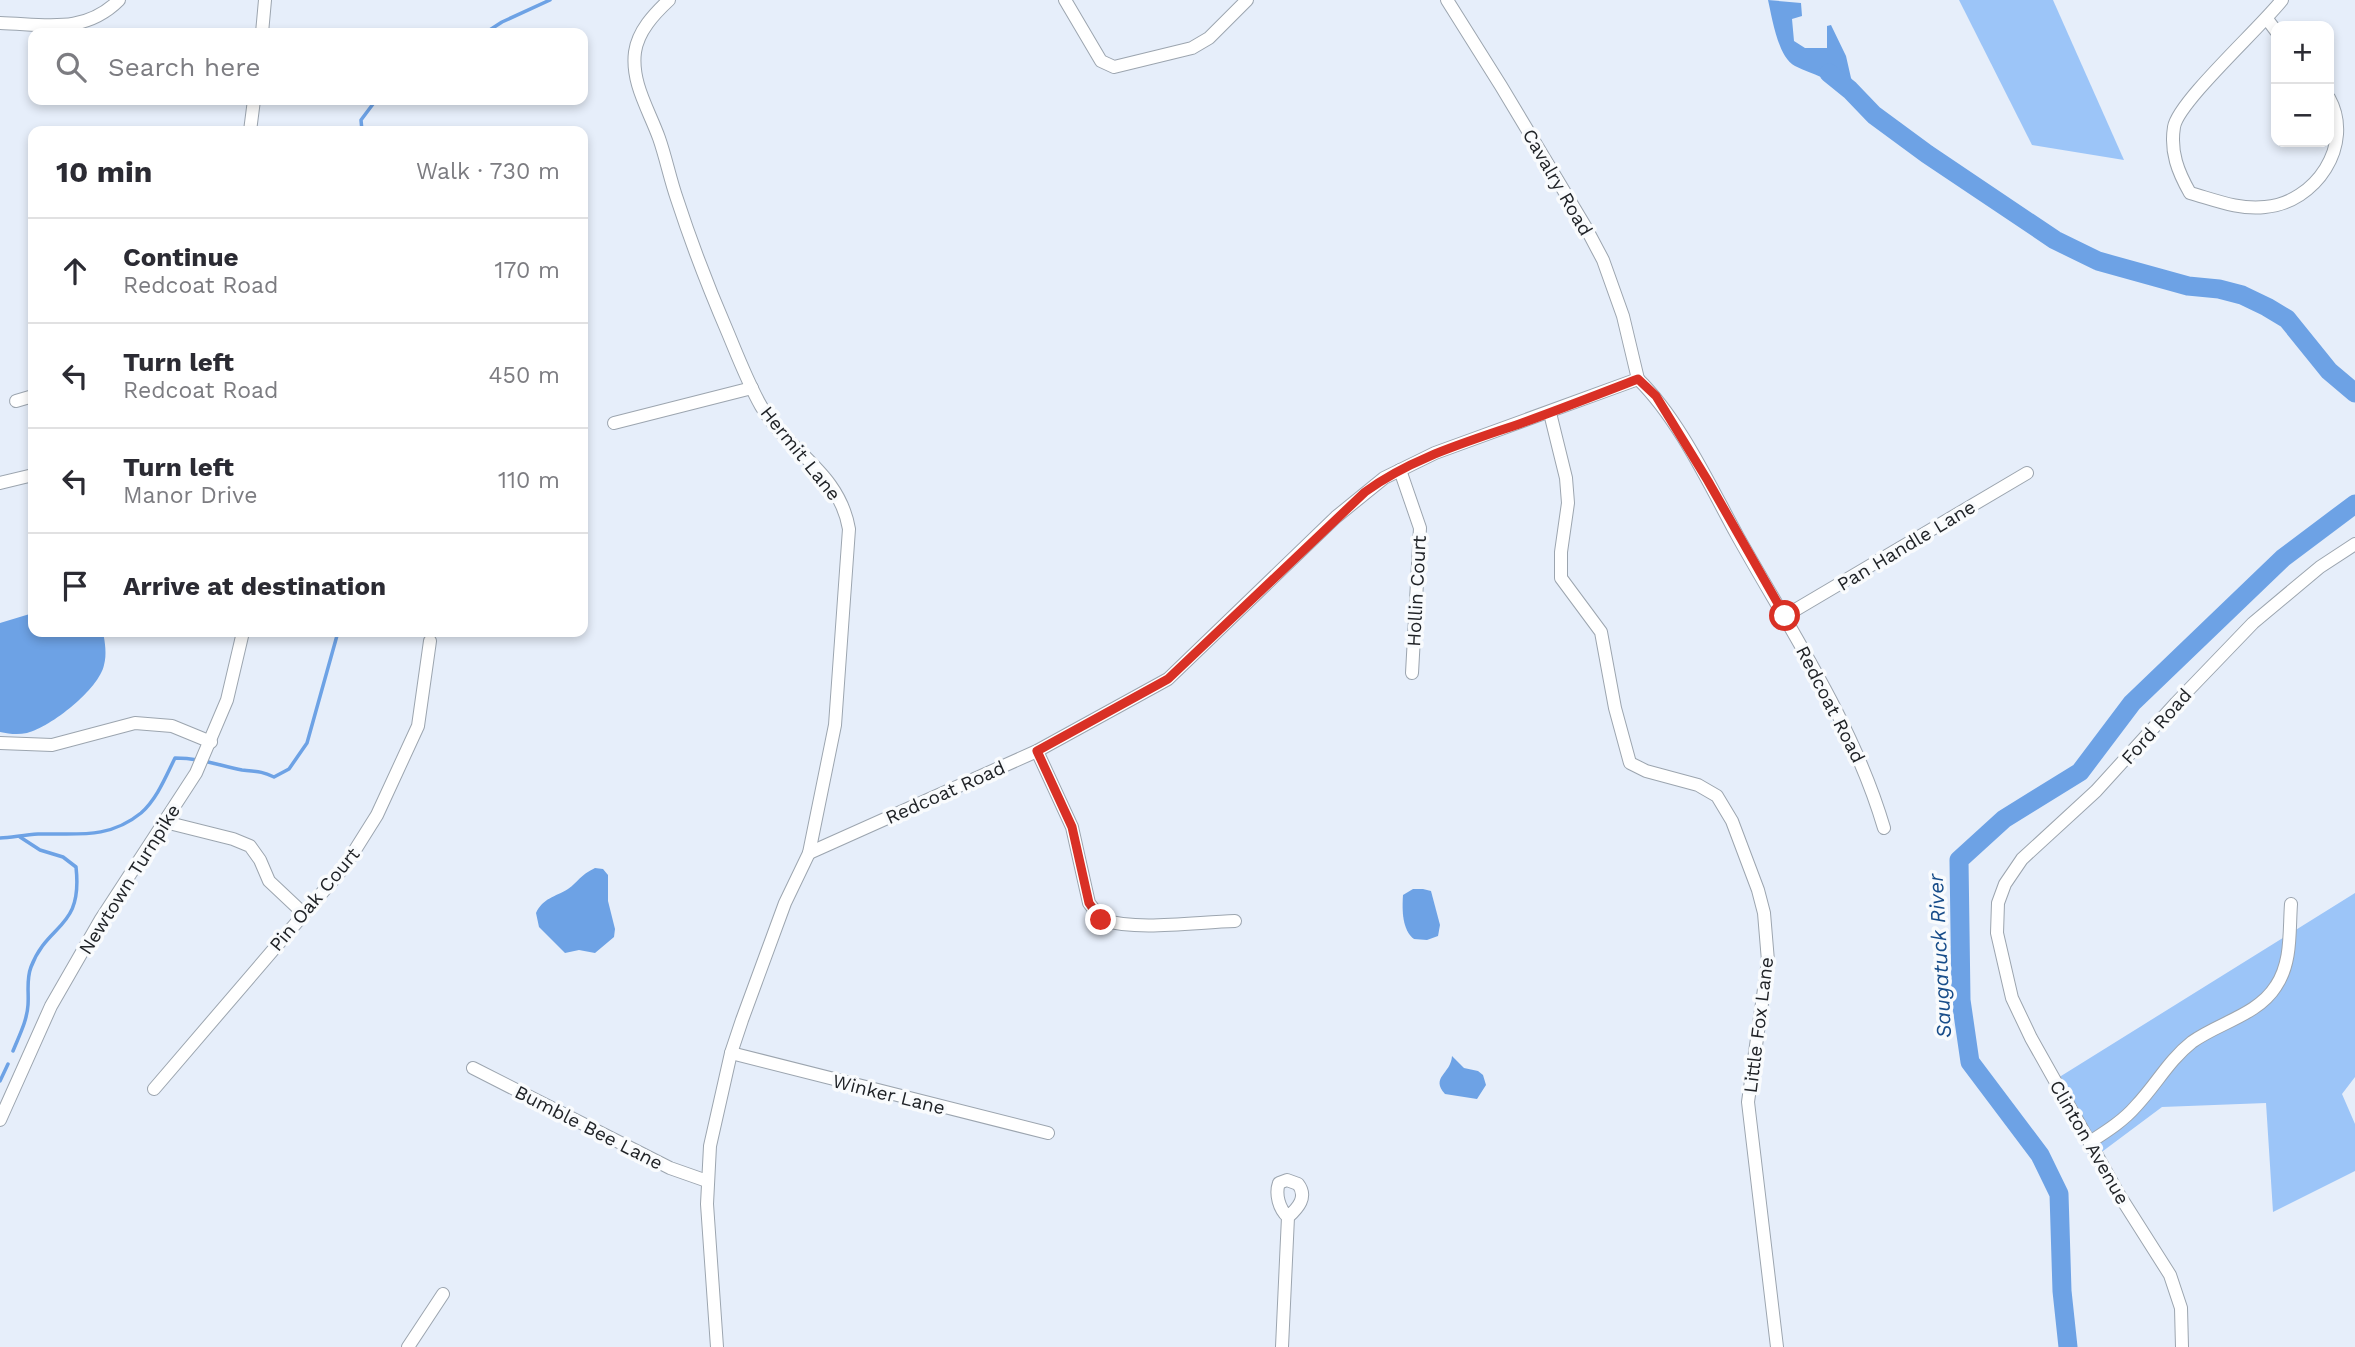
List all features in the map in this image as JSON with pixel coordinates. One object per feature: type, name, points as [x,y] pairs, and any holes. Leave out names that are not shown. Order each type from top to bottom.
[{"type":"street","points":[[0,23],[73,25],[99,16],[119,0]]},
{"type":"street","name":"Hermit Lane","points":[[669,0],[657,11],[639,38],[635,50],[635,76],[660,140],[691,244],[752,388],[776,427],[833,486],[846,511],[849,529],[835,725],[809,853]]},
{"type":"street","points":[[1065,0],[1101,61],[1114,67],[1192,48],[1209,38],[1247,0]]},
{"type":"street","name":"Cavalry Road","points":[[1447,0],[1536,144],[1603,260],[1623,316],[1638,379]]},
{"type":"street","points":[[2282,0],[2184,105],[2174,124],[2173,151],[2178,173],[2190,193],[2242,207],[2266,207],[2290,202],[2318,181],[2337,158],[2342,125],[2334,109]]},
{"type":"street","points":[[262,28],[263,1]]},
{"type":"street","points":[[2267,19],[2271,24]]},
{"type":"street","points":[[251,126],[253,105]]},
{"type":"street","name":"Redcoat Road","points":[[809,853],[1037,751],[1168,679],[1346,509],[1384,478],[1434,453],[1638,379],[1656,396],[1785,616],[1860,760],[1884,828]]},
{"type":"street","points":[[614,423],[752,388]]},
{"type":"street","points":[[16,401],[28,397]]},
{"type":"street","name":"Little Fox Lane","points":[[1550,413],[1566,478],[1569,503],[1561,552],[1562,578],[1601,632],[1615,708],[1630,763],[1646,771],[1698,785],[1717,796],[1732,821],[1758,890],[1764,914],[1768,961],[1748,1102],[1777,1347]]},
{"type":"street","name":"Hollin Court","points":[[1400,470],[1420,528],[1412,673]]},
{"type":"street","name":"Pan Handle Lane","points":[[1785,616],[2027,474]]},
{"type":"street","points":[[0,483],[28,476]]},
{"type":"street","name":"Ford Road","points":[[1997,933],[1998,903],[2005,884],[2031,850],[2096,791],[2253,623],[2320,568],[2355,544]]},
{"type":"street","name":"Newtown Turnpike","points":[[0,1120],[51,1006],[101,919],[166,822],[202,760],[227,700],[242,637]]},
{"type":"street","name":"Pin Oak Court","points":[[154,1089],[345,866],[363,839],[395,780],[418,726],[430,641]]},
{"type":"street","points":[[0,743],[52,745],[135,723],[172,726],[211,742]]},
{"type":"street","points":[[1037,751],[1072,827],[1089,903],[1101,920],[1122,924],[1235,921]]},
{"type":"street","points":[[166,822],[250,846],[260,860],[269,881],[303,914]]},
{"type":"street","points":[[717,1347],[707,1181],[715,1115],[731,1053],[785,903],[809,853]]},
{"type":"street","points":[[2090,1142],[2123,1121],[2162,1072],[2190,1044],[2266,999],[2285,968],[2291,904]]},
{"type":"street","name":"Clinton Avenue","points":[[1997,933],[2012,998],[2031,1038],[2118,1193],[2171,1275],[2181,1308],[2182,1347]]},
{"type":"street","name":"Winker Lane","points":[[731,1053],[1048,1133]]},
{"type":"street","name":"Bumble Bee Lane","points":[[473,1069],[670,1168],[707,1181]]},
{"type":"street","points":[[1282,1347],[1288,1217]]},
{"type":"street","points":[[408,1347],[443,1294]]},
{"type":"shaded area","points":[[1768,0],[1801,3],[1802,16],[1792,19],[1794,41],[1805,48],[1827,48],[1827,26],[1831,25],[1846,56],[1855,88],[1844,93],[1827,80],[1789,62],[1780,46]]},
{"type":"shaded area","points":[[1959,0],[2053,0],[2124,160],[2032,145]]},
{"type":"shaded area","points":[[28,615],[28,637],[104,637],[106,653],[104,665],[93,685],[61,715],[24,734],[0,732],[0,623]]},
{"type":"shaded area","points":[[595,868],[603,869],[608,875],[608,901],[615,929],[614,937],[595,953],[579,950],[565,953],[539,927],[536,913],[546,901],[568,889]]},
{"type":"shaded area","points":[[1413,889],[1431,891],[1440,925],[1438,936],[1427,940],[1414,939],[1407,930],[1403,895]]},
{"type":"shaded area","points":[[2355,893],[2355,1077],[2342,1094],[2355,1124],[2355,1171],[2273,1212],[2266,1103],[2162,1107],[2095,1157],[2053,1081]]},
{"type":"shaded area","points":[[1452,1056],[1464,1068],[1483,1075],[1486,1085],[1477,1099],[1445,1094],[1441,1088],[1440,1079]]},
{"type":"waterway","points":[[493,28],[550,0]]},
{"type":"waterway","points":[[1829,73],[1874,115],[2055,240],[2098,261],[2188,286],[2219,289],[2242,295],[2287,319],[2329,371],[2355,393]]},
{"type":"waterway","points":[[362,126],[361,120],[372,105]]},
{"type":"waterway","name":"Saugatuck River","points":[[2068,1347],[2062,1291],[2059,1194],[2040,1155],[1970,1062],[1961,1000],[1959,860],[2004,819],[2080,772],[2132,703],[2283,558],[2355,504]]},
{"type":"waterway","points":[[0,838],[91,833],[116,828],[129,822],[147,807],[161,787],[175,758],[200,760],[274,777],[289,769],[307,743],[337,637]]},
{"type":"waterway","points":[[13,1051],[26,1017],[31,967],[38,952],[69,914],[77,888],[76,867],[63,857],[40,850],[20,837]]},
{"type":"waterway","points":[[0,1081],[8,1064]]},
{"type":"route","points":[[1101,920],[1089,903],[1072,827],[1037,751],[1168,679],[1365,492],[1384,478],[1434,453],[1638,379],[1656,396],[1785,616]]}]
